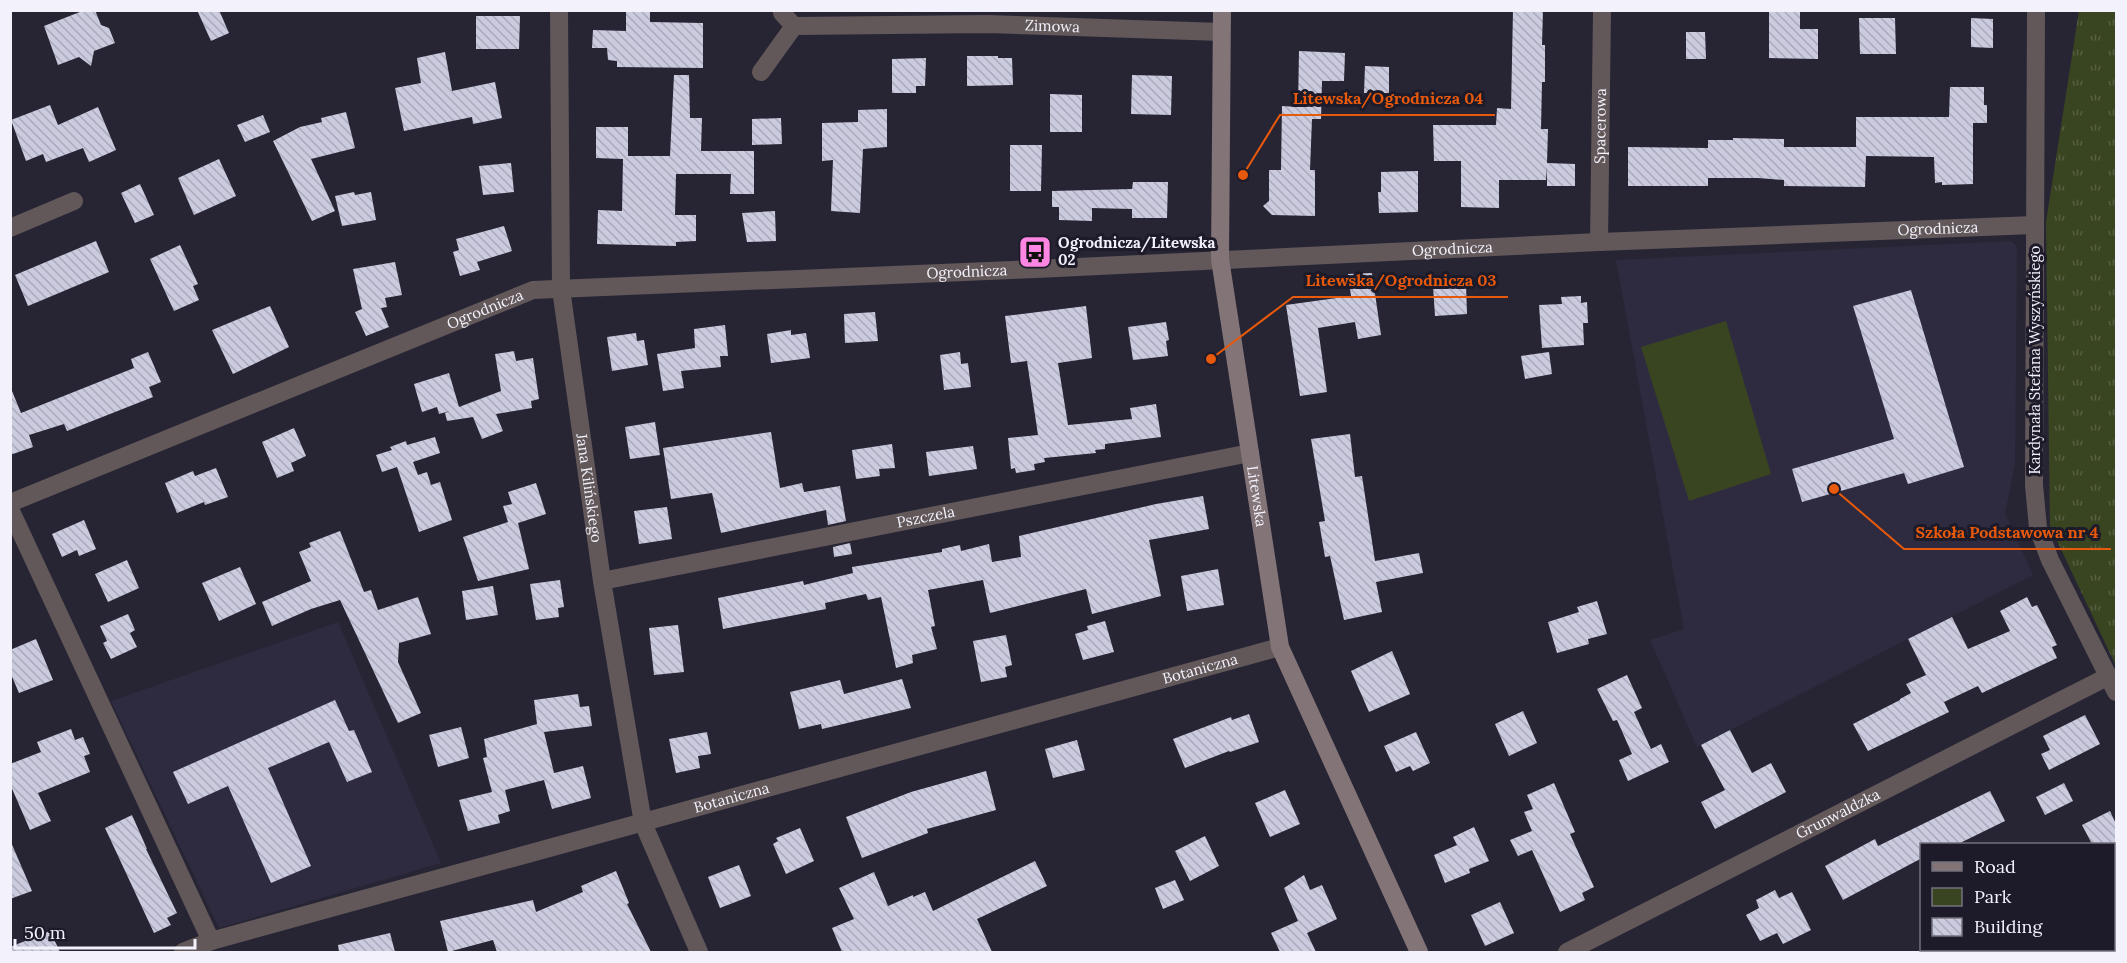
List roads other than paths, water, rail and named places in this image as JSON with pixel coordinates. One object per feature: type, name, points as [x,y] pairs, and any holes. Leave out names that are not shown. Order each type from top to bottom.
[{"type":"main road","name":"Litewska","points":[[1222,10],[1220,259],[1281,647],[1419,952]]},
{"type":"street","name":"Jana Kilińskiego","points":[[560,10],[561,289],[602,581],[643,823],[699,952]]},
{"type":"street","points":[[761,72],[794,26],[782,10]]},
{"type":"street","name":"Spacerowa","points":[[1599,242],[1602,10]]},
{"type":"street","name":"Kardynała Stefana Wyszyńskiego","points":[[2036,10],[2034,485],[2038,528],[2050,560],[2113,684]]},
{"type":"street","name":"Zimowa","points":[[794,26],[987,17],[1221,32]]},
{"type":"street","points":[[10,228],[74,201]]},
{"type":"street","name":"Ogrodnicza","points":[[10,503],[533,290],[1599,242],[2035,225]]},
{"type":"street","name":"Pszczela","points":[[602,581],[1250,453]]},
{"type":"street","points":[[10,509],[211,941]]},
{"type":"street","name":"Botaniczna","points":[[183,952],[211,941],[1281,647]]},
{"type":"street","name":"Grunwaldzka","points":[[1567,952],[2113,684]]},
{"type":"place","name":"Litewska/Ogrodnicza 04","points":[[1243,175]]},
{"type":"place","name":"Ogrodnicza/Litewska 02","points":[[1035,252]]},
{"type":"place","name":"Litewska/Ogrodnicza 03","points":[[1211,359]]},
{"type":"place","name":"Szkoła Podstawowa nr 4","points":[[1834,489]]}]
